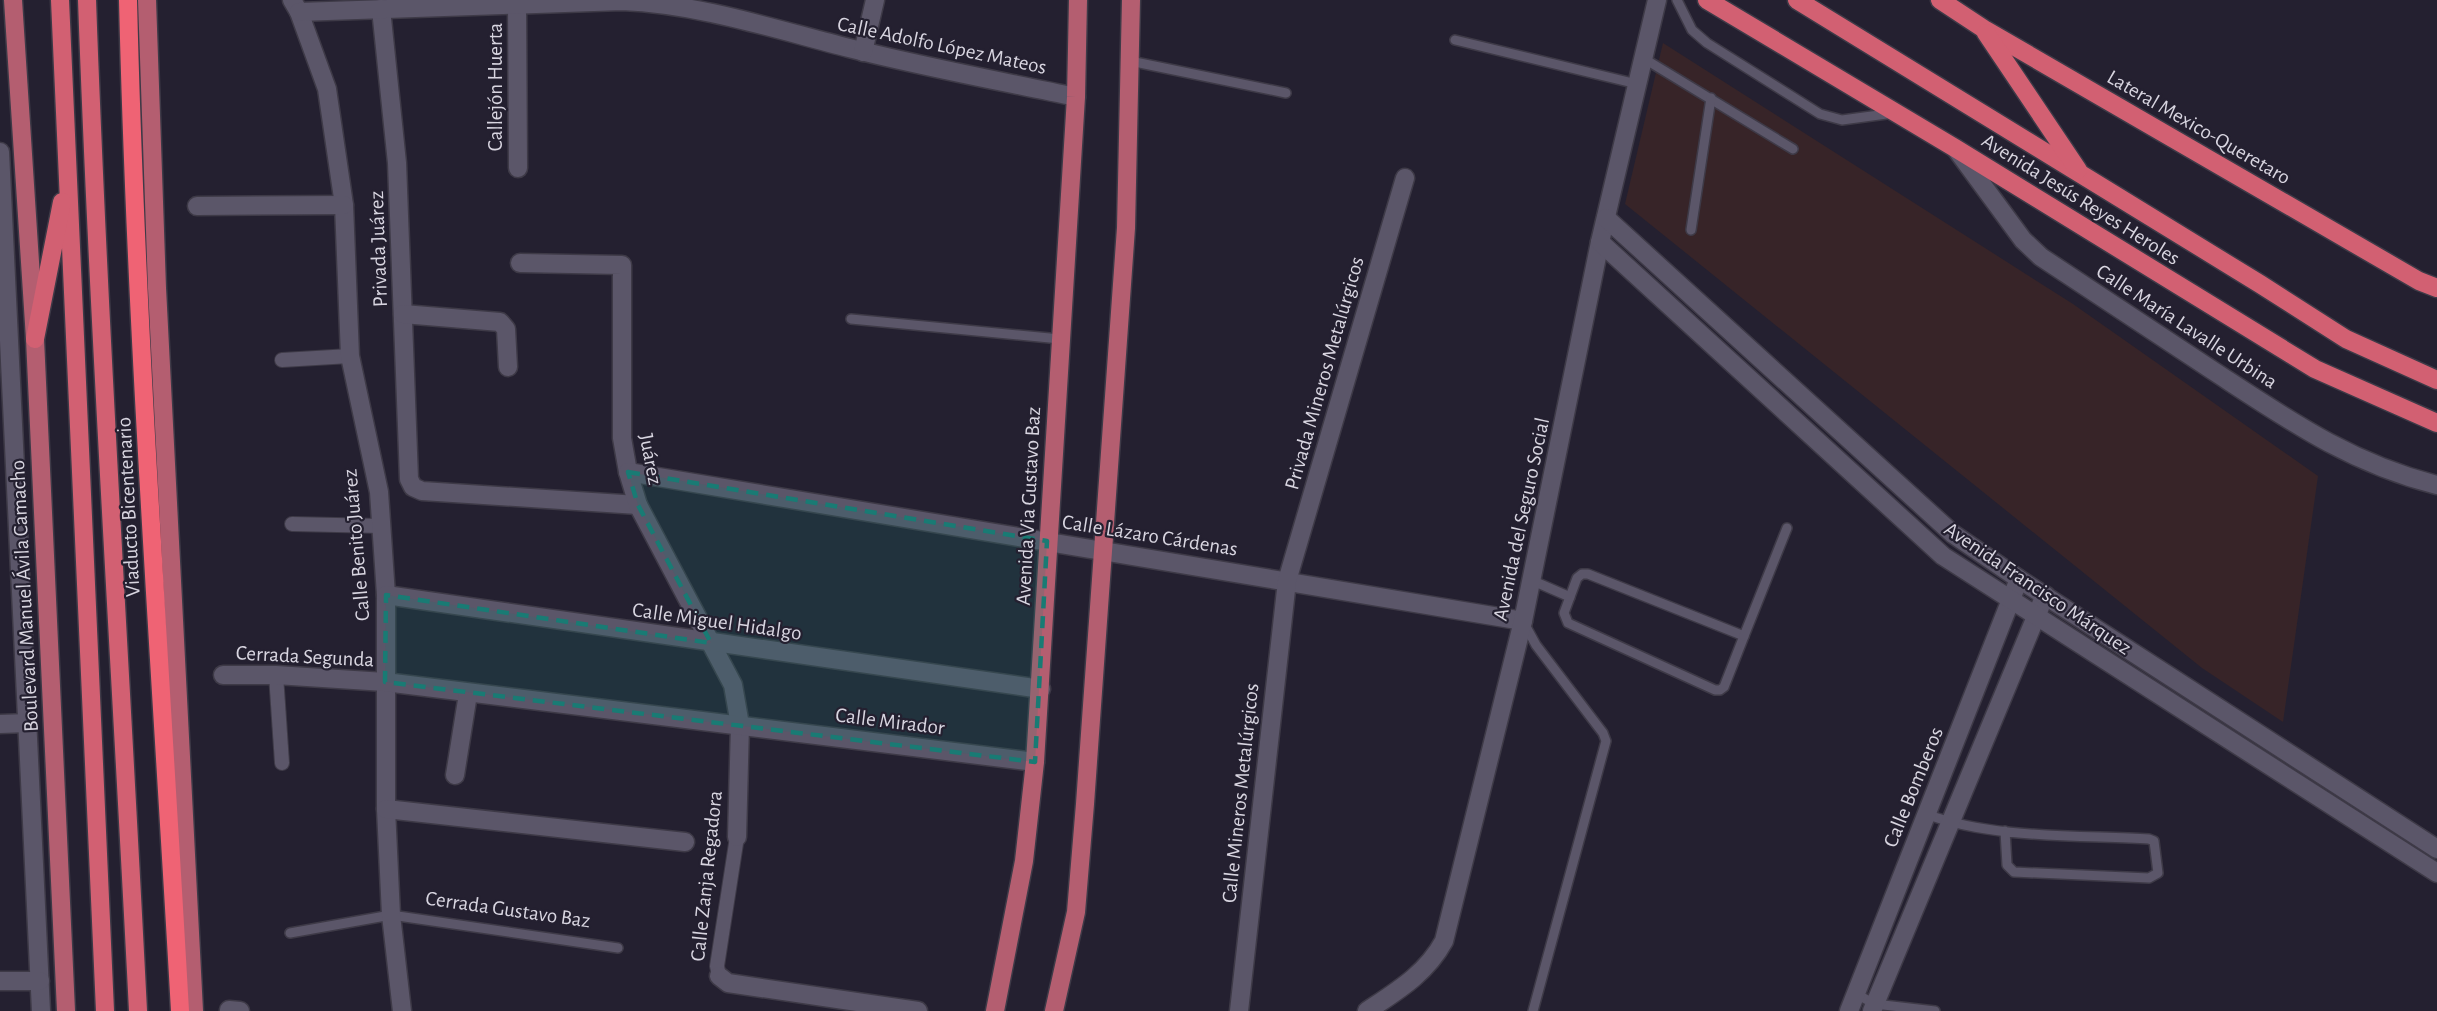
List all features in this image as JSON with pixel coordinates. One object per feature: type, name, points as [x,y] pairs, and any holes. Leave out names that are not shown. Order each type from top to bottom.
[{"type":"highway","points":[[60,0],[105,1011]]},
{"type":"highway","points":[[87,0],[97,261],[117,586],[138,1011]]},
{"type":"highway","name":"Viaducto Bicentenario","points":[[128,0],[132,157],[180,1011]]},
{"type":"highway","name":"Avenida Jesús Reyes Heroles","points":[[1707,0],[1896,112],[2315,369],[2437,423]]},
{"type":"highway","name":"Avenida Jesús Reyes Heroles","points":[[1797,0],[2346,339],[2437,380]]},
{"type":"highway","name":"Lateral Mexico-Queretaro","points":[[1940,0],[1984,28],[2419,281],[2437,288]]},
{"type":"highway","points":[[1984,28],[2080,174]]},
{"type":"highway","points":[[35,339],[68,174]]},
{"type":"main road","name":"Boulevard Manuel Ávila Camacho","points":[[13,0],[35,339],[66,1011]]},
{"type":"main road","points":[[147,0],[157,288],[194,1011]]},
{"type":"main road","name":"Avenida Via Gustavo Baz","points":[[995,1011],[1024,861],[1041,689],[1047,541],[1076,98],[1078,0]]},
{"type":"main road","points":[[1054,1011],[1076,912],[1126,228],[1131,0]]},
{"type":"street","points":[[863,52],[874,0]]},
{"type":"street","name":"Avenida del Seguro Social","points":[[1367,1011],[1420,974],[1434,959],[1444,941],[1523,621],[1605,218],[1657,0]]},
{"type":"street","name":"Calle Adolfo López Mateos","points":[[296,6],[381,9],[655,1],[696,9],[863,52],[1076,98]]},
{"type":"street","name":"Callejón Huerta","points":[[518,168],[529,4]]},
{"type":"street","name":"Calle Benito Juárez","points":[[296,6],[327,89],[344,206],[350,356],[379,492],[386,595],[386,809],[391,915],[402,1011]]},
{"type":"street","name":"Privada Juárez","points":[[381,9],[397,163],[409,479],[413,487],[422,491],[638,505]]},
{"type":"street","name":"Calle María Lavalle Urbina","points":[[1955,148],[2023,240],[2041,257],[2298,426],[2354,457],[2437,485]]},
{"type":"street","name":"Boulevard Manuel Ávila Camacho","points":[[0,152],[8,476],[28,723],[41,1011]]},
{"type":"street","name":"Privada Mineros Metalúrgicos","points":[[1287,581],[1405,178]]},
{"type":"street","points":[[197,206],[344,206]]},
{"type":"street","name":"Avenida Francisco Márquez","points":[[1605,218],[1953,534],[2437,849]]},
{"type":"street","name":"Avenida Francisco Márquez","points":[[1600,242],[1943,556],[2437,873]]},
{"type":"street","name":"Juárez","points":[[520,263],[622,265],[622,438],[628,472],[638,505],[711,643]]},
{"type":"street","points":[[403,314],[501,322],[504,324],[508,367]]},
{"type":"street","points":[[282,360],[350,356]]},
{"type":"street","name":"Calle Lázaro Cárdenas","points":[[628,472],[1523,621]]},
{"type":"street","points":[[292,524],[381,526]]},
{"type":"street","name":"Calle Bomberos","points":[[1852,1003],[2019,579]]},
{"type":"street","name":"Calle Mineros Metalúrgicos","points":[[1239,1011],[1287,581]]},
{"type":"street","name":"Calle Miguel Hidalgo","points":[[386,595],[1041,689]]},
{"type":"street","points":[[1873,1008],[2045,595]]},
{"type":"street","name":"Calle Zanja Regadora","points":[[711,643],[733,685],[740,725],[737,837],[717,966],[719,976]]},
{"type":"street","name":"Cerrada Segunda","points":[[223,675],[276,675],[385,682],[468,694]]},
{"type":"street","points":[[276,675],[282,763]]},
{"type":"street","points":[[455,775],[468,694]]},
{"type":"street","name":"Calle Mirador","points":[[468,694],[1035,762]]},
{"type":"street","points":[[0,724],[28,723]]},
{"type":"street","points":[[386,809],[685,842]]},
{"type":"street","points":[[719,976],[728,983],[918,1011]]},
{"type":"street","points":[[0,981],[40,981]]},
{"type":"lane","points":[[1677,0],[1692,30],[1707,44],[1820,114],[1842,120],[1896,112]]},
{"type":"lane","points":[[1455,40],[1637,84]]},
{"type":"lane","points":[[1644,58],[1793,149]]},
{"type":"lane","points":[[1130,62],[1286,93]]},
{"type":"lane","points":[[1691,230],[1711,99]]},
{"type":"lane","points":[[851,318],[1060,339]]},
{"type":"lane","points":[[1744,636],[1588,574],[1577,578],[1564,613],[1568,623],[1715,690],[1720,690],[1724,687],[1787,528]]},
{"type":"lane","points":[[1531,580],[1570,597]]},
{"type":"lane","points":[[1523,621],[1536,645],[1606,741],[1533,1011]]},
{"type":"lane","points":[[1926,814],[1950,822],[2005,831],[2149,839],[2154,841],[2156,846],[2158,873],[2150,878],[2014,872],[2007,865],[2005,831]]},
{"type":"lane","name":"Cerrada Gustavo Baz","points":[[290,933],[391,915],[618,948]]},
{"type":"lane","points":[[1852,1003],[1873,1008],[1935,1011]]},
{"type":"highlighted area","points":[[628,472],[1047,541],[1035,762],[385,682],[386,595],[711,643],[638,505]]},
{"type":"shaded area","points":[[1663,43],[2073,304],[2318,476],[2283,722],[2202,668],[1625,204]]}]
